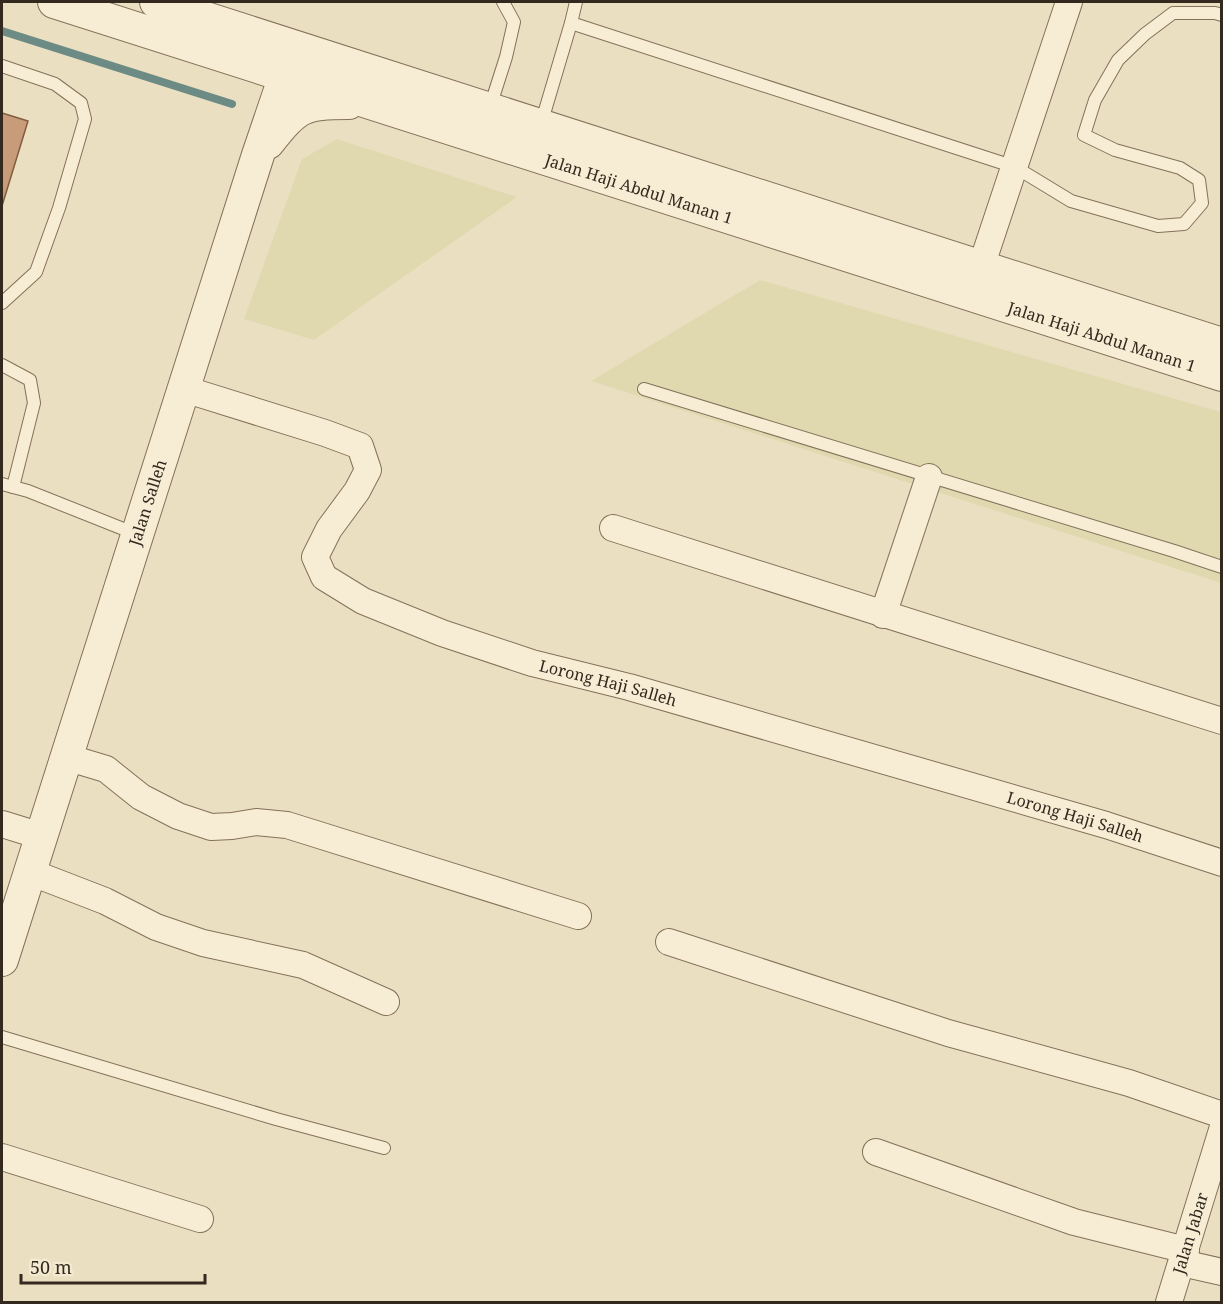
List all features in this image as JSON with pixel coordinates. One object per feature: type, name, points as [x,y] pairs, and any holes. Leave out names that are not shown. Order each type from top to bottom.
[{"type":"street","name":"Jalan Haji Abdul Manan 1","points":[[54,2],[1221,375]]},
{"type":"street","name":"Jalan Haji Abdul Manan 1","points":[[156,2],[1221,344]]},
{"type":"street","points":[[981,267],[1069,2]]},
{"type":"street","name":"Jalan Salleh","points":[[2,960],[136,534],[295,45]]},
{"type":"street","points":[[209,51],[249,81],[255,94],[258,110],[258,155]]},
{"type":"street","points":[[258,155],[284,122],[295,112],[324,103],[374,103]]},
{"type":"street","name":"Lorong Haji Salleh","points":[[183,389],[360,446],[368,470],[315,557],[324,577],[363,602],[442,633],[532,663],[629,687],[1106,825],[1221,863]]},
{"type":"street","points":[[883,615],[929,477]]},
{"type":"street","points":[[613,528],[1221,722]]},
{"type":"street","points":[[66,757],[106,769],[141,797],[178,816],[211,827],[256,822],[287,825],[578,916]]},
{"type":"street","points":[[2,824],[41,836]]},
{"type":"street","points":[[30,872],[105,901],[156,927],[203,943],[303,965],[386,1002]]},
{"type":"street","points":[[669,942],[948,1033],[1129,1083],[1221,1115]]},
{"type":"street","name":"Jalan Jabar","points":[[1169,1302],[1184,1256],[1215,1178],[1221,1130]]},
{"type":"street","points":[[876,1152],[1074,1222],[1184,1256],[1221,1272]]},
{"type":"street","points":[[2,1157],[200,1219]]},
{"type":"lane","points":[[490,108],[514,22],[503,2]]},
{"type":"lane","points":[[541,125],[576,2]]},
{"type":"lane","points":[[571,23],[1015,167],[1071,201],[1158,226],[1184,224],[1202,203],[1199,180],[1180,168],[1115,150],[1084,135],[1095,100],[1118,60],[1145,34],[1173,13],[1221,15]]},
{"type":"lane","points":[[2,66],[55,84],[81,103],[85,119],[59,208],[36,272],[2,303]]},
{"type":"lane","points":[[2,365],[30,380],[34,403],[7,485],[28,491],[136,534]]},
{"type":"lane","points":[[644,389],[1221,567]]},
{"type":"lane","points":[[2,1037],[276,1119],[384,1148]]},
{"type":"shaded area","points":[[337,139],[517,197],[314,340],[244,319],[302,159]]},
{"type":"shaded area","points":[[760,280],[1221,412],[1221,583],[591,381]]},
{"type":"building","points":[[2,113],[28,121],[2,206]]},
{"type":"waterway","points":[[2,31],[232,104]]}]
